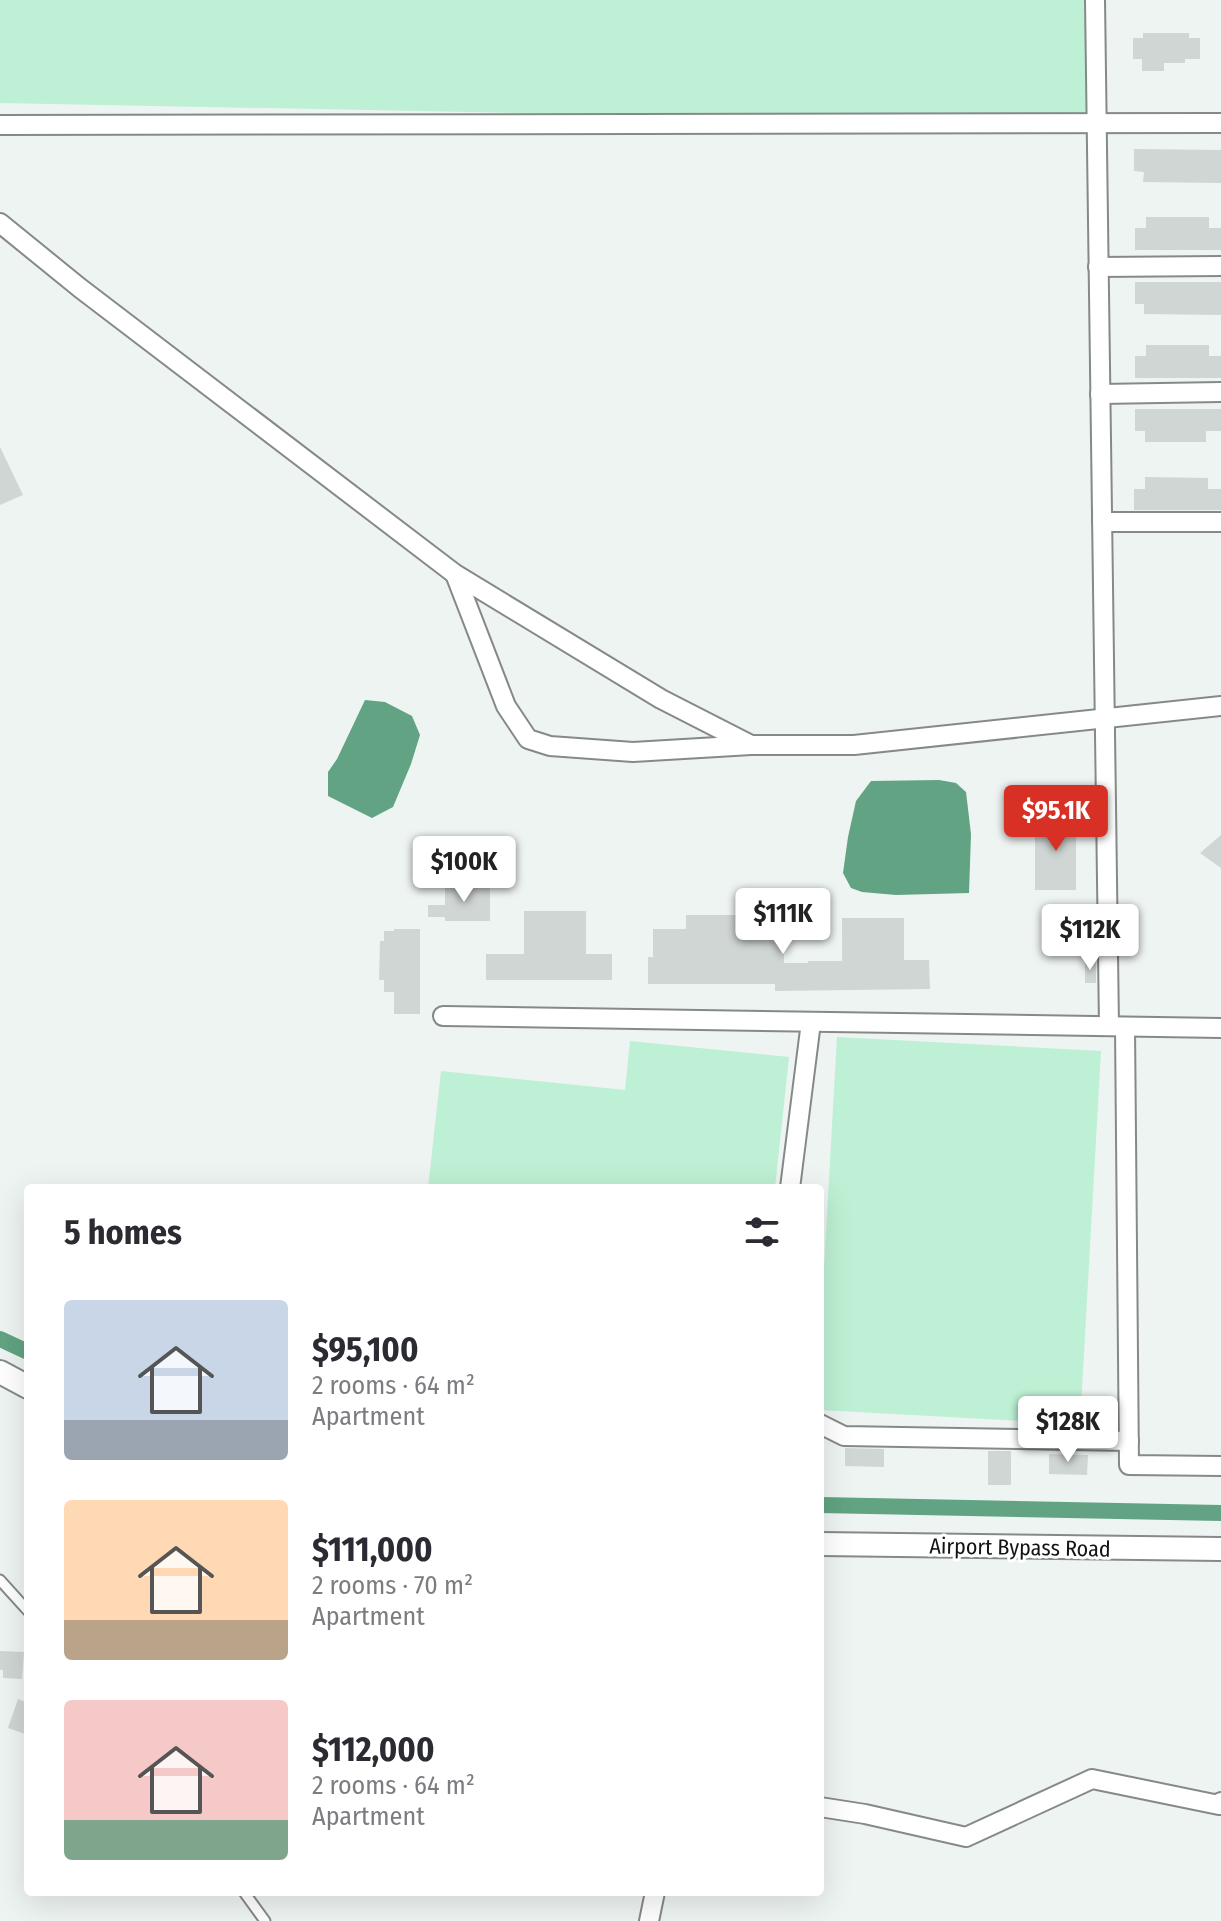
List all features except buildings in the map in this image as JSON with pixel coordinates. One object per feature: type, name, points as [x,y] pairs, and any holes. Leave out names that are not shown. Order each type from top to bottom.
[{"type":"street","points":[[1095,0],[1104,717],[1117,1026],[1129,1465],[1221,1466]]},
{"type":"street","points":[[0,125],[1221,123]]},
{"type":"street","points":[[0,223],[80,288],[455,574],[661,699],[751,745]]},
{"type":"street","points":[[1098,267],[1221,266]]},
{"type":"street","points":[[1100,394],[1221,392]]},
{"type":"street","points":[[1102,522],[1221,522]]},
{"type":"street","points":[[455,574],[506,706],[528,739],[550,746],[633,752],[751,745],[854,745],[1221,706]]},
{"type":"street","points":[[443,1016],[1221,1028]]},
{"type":"street","points":[[791,1184],[811,1022]]},
{"type":"street","points":[[0,1372],[24,1385]]},
{"type":"street","points":[[824,1426],[844,1436],[1129,1441]]},
{"type":"street","name":"Airport Bypass Road","points":[[824,1544],[1221,1549]]},
{"type":"street","points":[[824,1808],[966,1837],[1092,1779],[1219,1805],[1221,1802]]},
{"type":"street","points":[[649,1921],[654,1896]]},
{"type":"lane","points":[[0,1580],[24,1607]]},
{"type":"lane","points":[[247,1896],[265,1921]]},
{"type":"shaded area","points":[[0,0],[1096,0],[1097,124],[0,103]]},
{"type":"shaded area","points":[[365,700],[385,702],[412,716],[420,735],[393,807],[372,818],[328,796],[328,772]]},
{"type":"shaded area","points":[[939,780],[956,783],[966,792],[971,834],[969,893],[896,895],[851,888],[843,873],[848,837],[856,801],[871,781]]},
{"type":"shaded area","points":[[837,1037],[1101,1051],[1080,1424],[824,1410],[824,1268]]},
{"type":"shaded area","points":[[630,1041],[789,1057],[775,1184],[428,1184],[441,1071],[625,1090]]},
{"type":"waterway","points":[[0,1339],[24,1350]]},
{"type":"waterway","points":[[824,1505],[1221,1513]]}]
